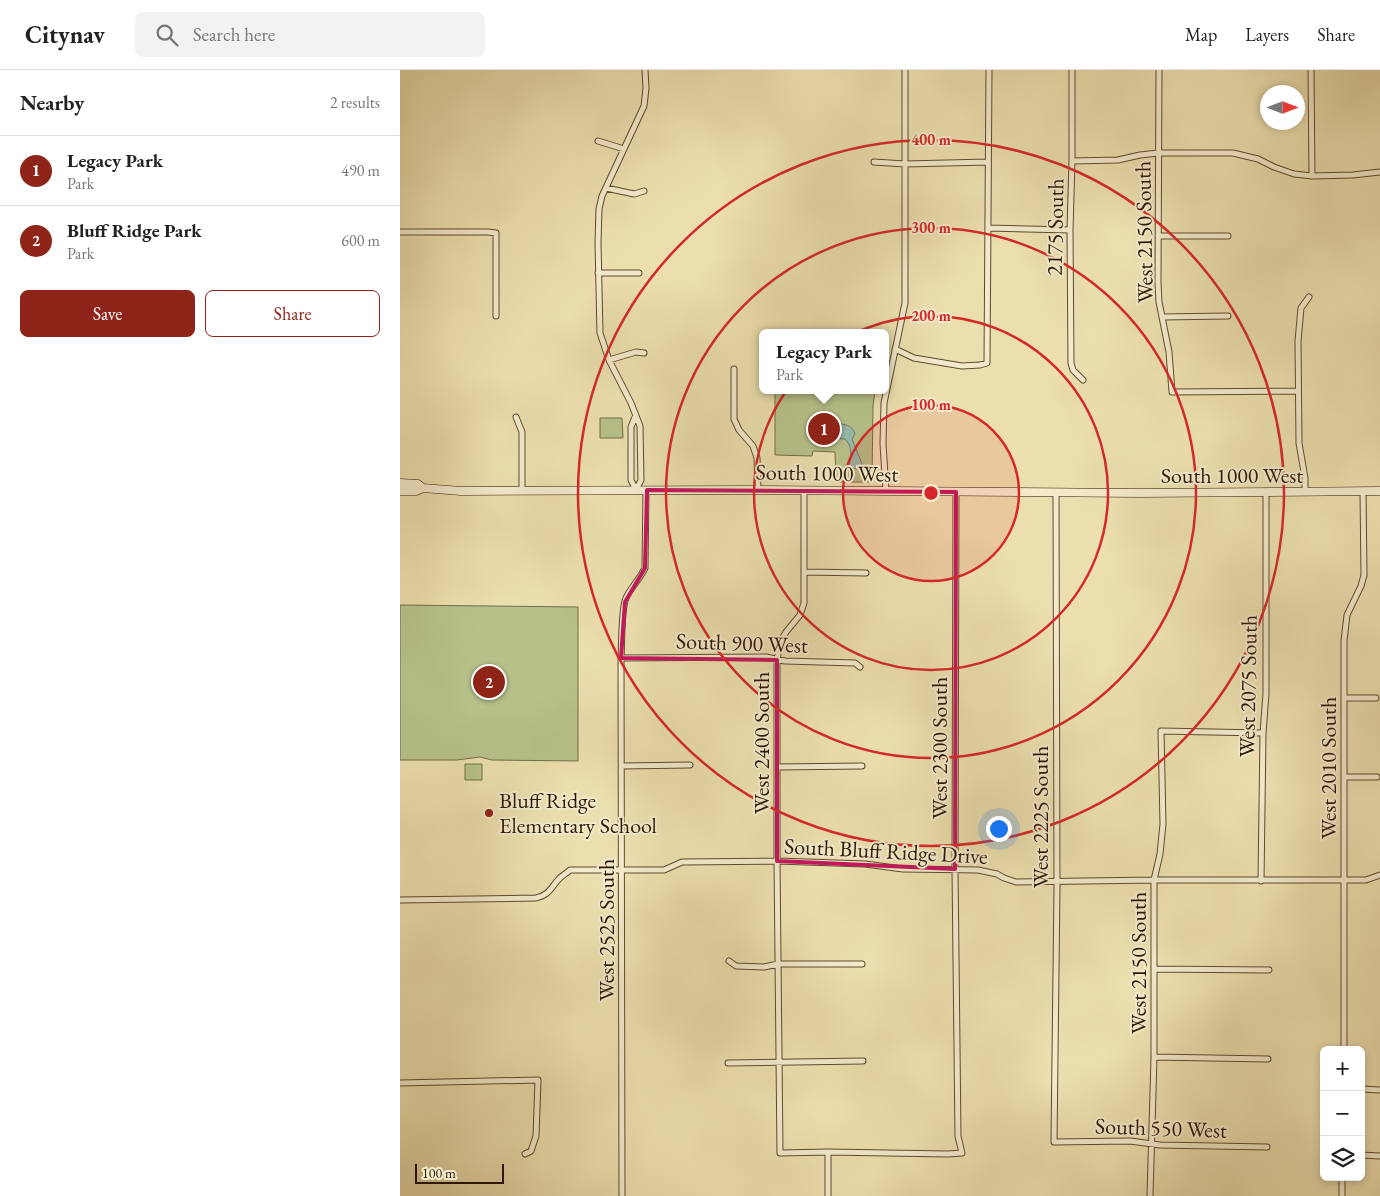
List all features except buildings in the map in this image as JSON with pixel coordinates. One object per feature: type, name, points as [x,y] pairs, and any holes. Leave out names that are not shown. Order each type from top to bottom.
[{"type":"main road","name":"South 1000 West","points":[[400,483],[418,484],[424,488]]},
{"type":"main road","name":"South 1000 West","points":[[400,491],[416,491],[424,488],[461,491],[1380,491]]},
{"type":"street","points":[[636,490],[641,480],[640,426],[631,403],[609,360],[600,333],[598,273],[599,209],[602,196],[644,106],[645,70]]},
{"type":"street","points":[[889,378],[905,303],[905,70]]},
{"type":"street","points":[[895,349],[914,358],[962,366],[987,363],[989,70]]},
{"type":"street","name":"2175 South","points":[[1072,70],[1071,363],[1073,370],[1083,380]]},
{"type":"street","name":"West 2150 South","points":[[1159,70],[1158,283],[1159,302],[1169,352],[1172,392],[1298,391]]},
{"type":"street","points":[[1311,70],[1312,176]]},
{"type":"street","points":[[598,141],[624,149]]},
{"type":"street","points":[[1072,161],[1118,160],[1140,154],[1233,153],[1258,159],[1294,174],[1312,176],[1380,172]]},
{"type":"street","points":[[874,162],[906,164],[988,162]]},
{"type":"street","points":[[606,188],[634,194],[644,191]]},
{"type":"street","points":[[988,228],[1070,230]]},
{"type":"street","points":[[400,232],[496,233],[496,316]]},
{"type":"street","points":[[1158,236],[1228,236]]},
{"type":"street","points":[[598,273],[639,273]]},
{"type":"street","points":[[1305,492],[1306,478],[1298,443],[1298,341],[1301,308],[1309,297]]},
{"type":"street","points":[[1162,317],[1228,316]]},
{"type":"street","points":[[609,360],[636,352],[644,353]]},
{"type":"street","points":[[734,369],[734,419],[739,430],[753,446],[757,458],[758,490]]},
{"type":"street","points":[[886,394],[883,444],[886,492]]},
{"type":"street","points":[[516,417],[522,432],[522,490]]},
{"type":"street","points":[[636,417],[631,427],[631,480],[636,490]]},
{"type":"street","name":"West 2525 South","points":[[622,1196],[622,658],[625,602],[645,568],[646,490]]},
{"type":"street","name":"West 2400 South","points":[[804,490],[804,603],[800,615],[786,632],[780,643],[777,660],[780,1153],[828,1152]]},
{"type":"street","name":"West 2010 South","points":[[1344,1046],[1345,624],[1347,614],[1361,586],[1364,575],[1363,491]]},
{"type":"street","name":"West 2300 South","points":[[828,1152],[962,1153],[958,1136],[955,869],[956,492]]},
{"type":"street","name":"West 2225 South","points":[[1054,1142],[1057,881],[1056,492]]},
{"type":"street","name":"West 2075 South","points":[[1261,881],[1263,733],[1266,694],[1266,492]]},
{"type":"street","points":[[805,572],[866,573]]},
{"type":"street","name":"South 900 West","points":[[622,658],[766,657],[777,660],[855,663],[860,666]]},
{"type":"street","points":[[1345,698],[1376,698]]},
{"type":"street","name":"West 2150 South","points":[[1150,1196],[1153,1145],[1154,880],[1160,854],[1163,824],[1161,731],[1263,733]]},
{"type":"street","points":[[622,766],[690,765]]},
{"type":"street","points":[[777,767],[862,766]]},
{"type":"street","points":[[1345,777],[1377,777]]},
{"type":"street","name":"South Bluff Ridge Drive","points":[[400,900],[536,898],[548,894],[557,881],[570,870],[664,870],[682,862],[777,861],[865,864],[902,869],[986,870],[1016,882],[1366,880],[1380,875]]},
{"type":"street","points":[[729,961],[736,966],[764,967],[778,964],[862,964]]},
{"type":"street","points":[[1155,969],[1269,970]]},
{"type":"street","points":[[1154,1057],[1268,1059]]},
{"type":"street","points":[[728,1063],[863,1061]]},
{"type":"street","points":[[400,1083],[538,1080],[536,1136],[531,1151],[525,1154]]},
{"type":"street","points":[[1365,1089],[1380,1090]]},
{"type":"street","name":"South 550 West","points":[[1054,1142],[1130,1141],[1153,1145],[1267,1147]]},
{"type":"street","points":[[828,1152],[828,1196]]},
{"type":"street","points":[[1365,1155],[1380,1156]]},
{"type":"street","points":[[1342,1181],[1342,1196]]},
{"type":"highlighted area","points":[[647,490],[956,492],[955,869],[777,861],[777,660],[621,658],[625,602],[645,568]]},
{"type":"green space","points":[[775,394],[874,394],[872,482],[836,482],[835,452],[813,451],[812,456],[775,455]]},
{"type":"green space","points":[[600,418],[622,418],[623,438],[600,438]]},
{"type":"green space","points":[[400,605],[578,607],[578,761],[492,760],[480,757],[457,760],[400,760]]},
{"type":"green space","points":[[465,764],[482,764],[482,780],[465,780]]},
{"type":"shaded area","points":[[828,424],[844,424],[851,427],[855,434],[852,439],[862,464],[860,468],[852,469],[849,465],[851,454],[848,442],[845,439],[824,436],[824,427]]},
{"type":"place","name":"Legacy Park","points":[[824,429]]},
{"type":"place","name":"Bluff Ridge Park","points":[[489,682]]},
{"type":"place","name":"Bluff Ridge Elementary School","points":[[489,813]]}]
